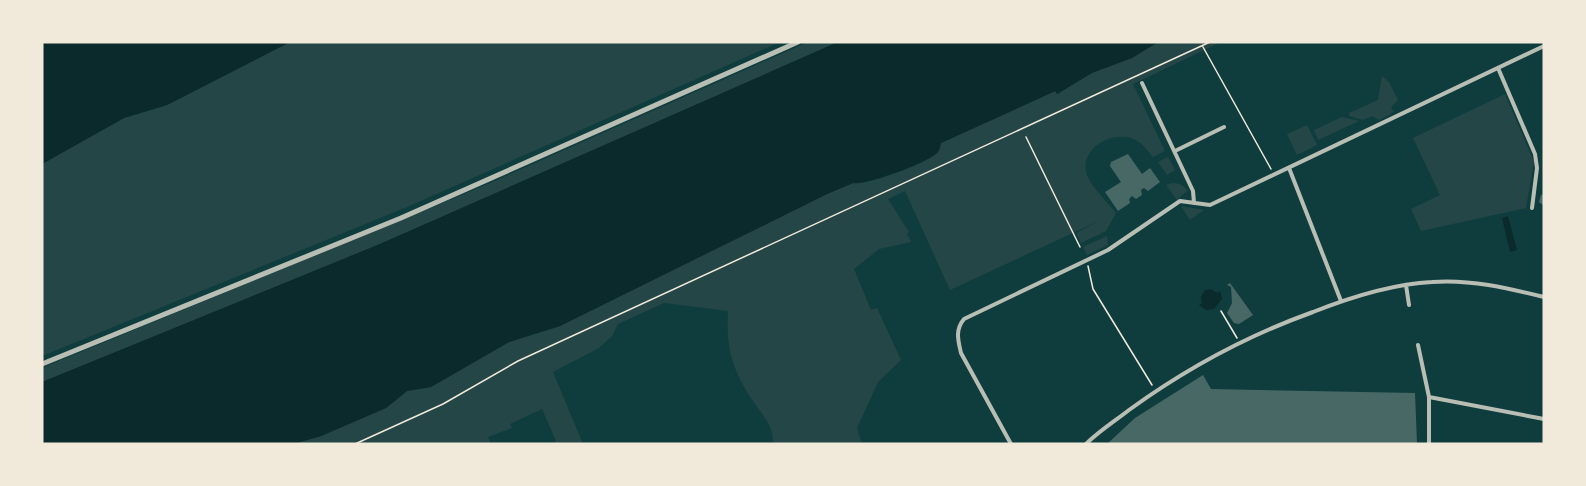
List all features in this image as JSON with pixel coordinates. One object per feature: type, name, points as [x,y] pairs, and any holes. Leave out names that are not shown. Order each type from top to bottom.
[{"type":"street","points":[[42,364],[401,218],[798,42]]},
{"type":"street","points":[[1011,444],[961,353],[957,338],[959,326],[968,317],[1108,250],[1180,201],[1210,205],[1273,173],[1289,168],[1544,46]]},
{"type":"street","points":[[1498,68],[1536,159],[1532,208]]},
{"type":"street","points":[[1143,83],[1193,191],[1194,202]]},
{"type":"street","points":[[1174,152],[1224,127]]},
{"type":"street","points":[[1289,168],[1341,301]]},
{"type":"street","points":[[1086,444],[1156,390],[1239,341],[1341,301],[1406,285],[1476,282],[1544,297]]},
{"type":"street","points":[[1406,285],[1409,305]]},
{"type":"street","points":[[1418,345],[1429,397],[1429,444]]},
{"type":"street","points":[[1429,397],[1544,420]]},
{"type":"path","points":[[355,444],[443,404],[530,356],[1209,42]]},
{"type":"path","points":[[1203,46],[1271,169],[1289,168]]},
{"type":"path","points":[[1026,137],[1080,247]]},
{"type":"path","points":[[1087,260],[1093,289],[1156,390]]},
{"type":"path","points":[[1221,311],[1239,341]]},
{"type":"shaded area","points":[[42,42],[290,42],[167,105],[124,118],[42,164]]},
{"type":"shaded area","points":[[290,42],[780,42],[407,207],[42,356],[42,164],[124,118],[167,105]]},
{"type":"shaded area","points":[[808,42],[838,42],[380,244],[42,382],[42,368],[481,187]]},
{"type":"shaded area","points":[[838,42],[1158,42],[1132,58],[1092,73],[1057,94],[1055,91],[941,143],[938,152],[923,161],[882,177],[853,183],[827,194],[560,326],[509,342],[431,387],[407,391],[386,408],[321,436],[293,444],[42,444],[42,382],[380,244]]},
{"type":"shaded area","points":[[1158,42],[1221,42],[1133,84],[1165,151],[1153,157],[1140,143],[1132,138],[1122,137],[1102,142],[1088,155],[1086,165],[1089,180],[1116,213],[1106,231],[1081,243],[1076,233],[1101,220],[950,290],[905,191],[888,199],[909,232],[907,234],[911,242],[879,249],[854,269],[871,310],[877,308],[901,360],[878,382],[857,428],[862,444],[773,444],[771,430],[749,395],[734,365],[729,345],[728,311],[664,303],[618,324],[612,336],[599,348],[553,372],[583,444],[553,444],[556,441],[542,409],[510,424],[512,428],[488,437],[491,444],[293,444],[321,436],[386,408],[407,391],[431,387],[509,342],[560,326],[827,194],[853,183],[881,178],[919,164],[933,155],[941,143],[1056,91],[1058,94],[1092,72],[1132,58]]},
{"type":"shaded area","points":[[1382,76],[1389,82],[1398,100],[1391,107],[1394,112],[1379,120],[1372,116],[1363,120],[1349,116],[1349,113],[1378,100]]},
{"type":"shaded area","points":[[1505,94],[1534,162],[1526,208],[1421,231],[1411,209],[1440,195],[1413,138]]},
{"type":"shaded area","points":[[1342,117],[1359,121],[1318,140],[1314,130]]},
{"type":"shaded area","points":[[1307,125],[1317,145],[1297,155],[1287,134]]},
{"type":"shaded area","points":[[1168,157],[1175,170],[1167,175],[1158,162]]},
{"type":"shaded area","points":[[1180,184],[1188,190],[1177,200],[1166,185]]},
{"type":"shaded area","points":[[1181,206],[1204,210],[1190,220]]},
{"type":"shaded area","points":[[1508,216],[1517,250],[1510,252],[1502,218]]},
{"type":"shaded area","points":[[1107,236],[1108,245],[1087,255],[1083,247]]},
{"type":"shaded area","points":[[1211,289],[1217,293],[1220,291],[1222,299],[1214,309],[1206,310],[1199,305],[1202,303],[1201,297],[1205,290]]},
{"type":"building","points":[[1128,154],[1142,174],[1150,168],[1160,182],[1148,191],[1144,188],[1141,190],[1142,195],[1136,199],[1132,196],[1129,199],[1130,203],[1118,211],[1105,192],[1121,182],[1110,166],[1111,162]]},
{"type":"building","points":[[1544,194],[1544,206],[1539,202],[1541,195]]},
{"type":"building","points":[[1230,283],[1253,315],[1239,324],[1234,323],[1227,313],[1232,303],[1231,287],[1227,285]]},
{"type":"building","points":[[1203,375],[1211,389],[1415,393],[1417,444],[1107,444],[1135,418]]}]
